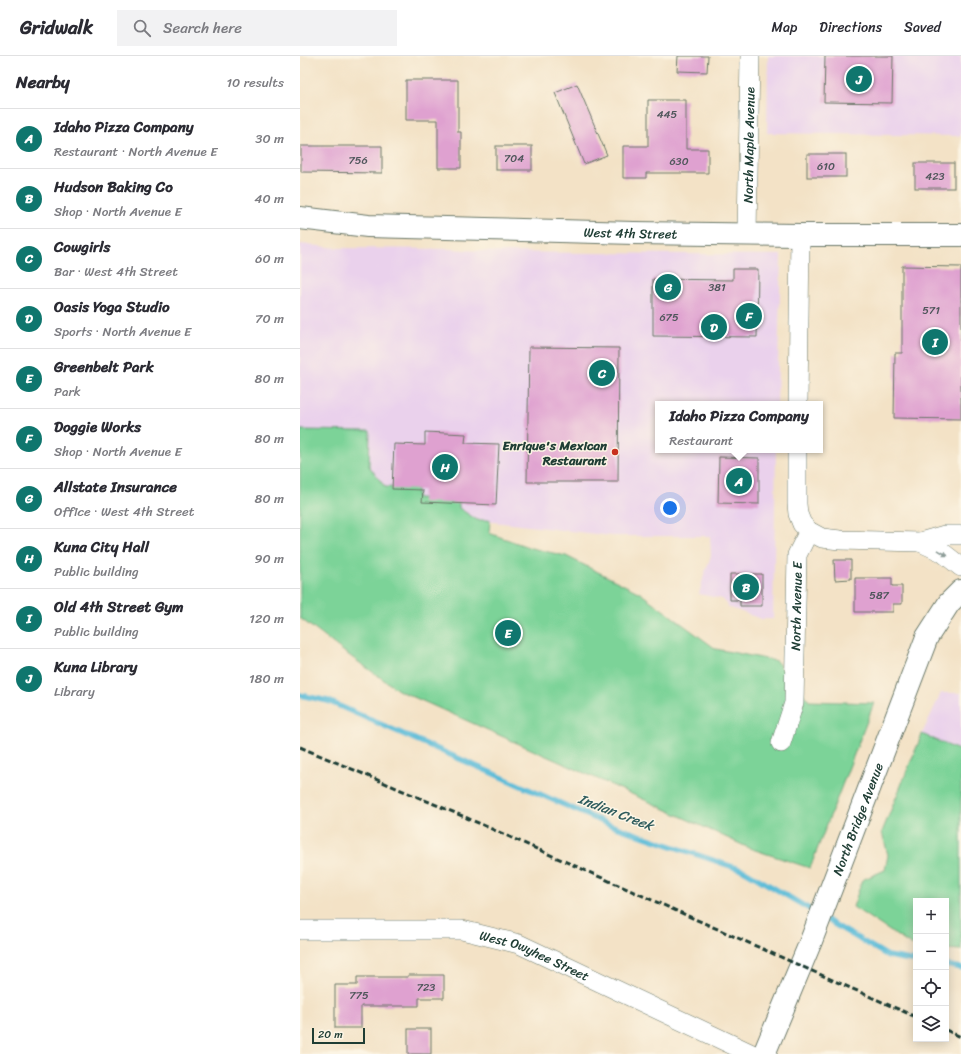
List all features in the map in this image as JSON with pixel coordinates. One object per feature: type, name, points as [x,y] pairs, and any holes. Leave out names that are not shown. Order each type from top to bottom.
[{"type":"main road","name":"West 4th Street","points":[[300,218],[368,226],[634,233],[961,235]]},
{"type":"main road","name":"North Bridge Avenue","points":[[764,1054],[812,941],[927,637],[948,603],[961,591]]},
{"type":"street","name":"North Maple Avenue","points":[[747,234],[750,56]]},
{"type":"street","points":[[798,401],[800,235]]},
{"type":"street","points":[[797,453],[798,514],[802,524],[809,531],[822,538],[840,540],[920,542],[944,535],[961,535]]},
{"type":"street","name":"North Avenue E","points":[[781,743],[794,703],[797,555],[809,531]]},
{"type":"street","points":[[920,542],[942,552],[961,567]]},
{"type":"street","name":"West Owyhee Street","points":[[300,930],[462,930],[519,944],[752,1054]]},
{"type":"shaded area","points":[[768,56],[961,56],[961,136],[767,133]]},
{"type":"shaded area","points":[[300,244],[338,248],[451,249],[496,252],[781,255],[777,401],[655,401],[655,453],[776,453],[773,619],[761,619],[728,607],[723,599],[699,594],[711,556],[710,536],[612,536],[477,520],[459,508],[459,499],[416,498],[416,488],[385,487],[369,466],[370,431],[300,430]]},
{"type":"shaded area","points":[[941,693],[961,693],[961,751],[922,734]]},
{"type":"green space","points":[[300,430],[370,431],[369,466],[385,487],[417,488],[417,498],[459,499],[459,508],[477,520],[490,520],[489,533],[531,548],[566,556],[640,593],[716,649],[776,661],[809,701],[874,703],[810,868],[749,848],[398,690],[300,618]]},
{"type":"green space","points":[[922,734],[961,751],[961,950],[949,949],[949,898],[913,898],[913,945],[853,907],[862,880],[885,870],[888,855],[882,832]]},
{"type":"building","points":[[678,56],[708,56],[707,72],[677,71]]},
{"type":"building","points":[[825,56],[893,56],[892,103],[824,102]]},
{"type":"building","points":[[406,80],[458,80],[458,132],[461,132],[461,168],[438,168],[438,120],[406,120]]},
{"type":"building","points":[[577,84],[607,155],[584,164],[555,93]]},
{"type":"building","points":[[648,100],[686,100],[686,149],[708,149],[708,173],[646,173],[646,178],[623,178],[623,146],[648,146]]},
{"type":"building","points":[[301,146],[382,146],[382,173],[301,172]]},
{"type":"building","points":[[496,146],[532,146],[532,170],[496,170]]},
{"type":"building","points":[[807,154],[846,154],[846,177],[807,177]]},
{"type":"building","points":[[915,163],[954,163],[954,188],[915,188]]},
{"type":"building","points":[[902,266],[961,267],[961,419],[894,418],[895,353],[902,353]]},
{"type":"building","points":[[733,269],[758,269],[757,337],[653,336],[653,279],[733,280]]},
{"type":"building","points":[[529,347],[619,348],[618,482],[527,482]]},
{"type":"building","points":[[425,432],[466,434],[465,443],[499,444],[496,505],[422,502],[423,490],[392,489],[394,444],[425,445]]},
{"type":"building","points":[[719,457],[759,458],[759,504],[718,503]]},
{"type":"building","points":[[834,560],[851,560],[851,579],[835,580]]},
{"type":"building","points":[[730,574],[762,574],[762,606],[740,606],[740,600],[730,600]]},
{"type":"building","points":[[855,578],[892,578],[892,586],[902,586],[902,604],[893,604],[893,612],[855,612]]},
{"type":"building","points":[[408,975],[444,975],[444,998],[419,998],[419,1006],[361,1006],[361,1028],[335,1028],[335,985],[357,985],[357,977],[408,977]]},
{"type":"building","points":[[408,1029],[431,1029],[431,1054],[408,1054]]},
{"type":"waterway","name":"Indian Creek","points":[[300,695],[328,701],[610,825],[745,871],[816,913]]},
{"type":"waterway","name":"Indian Creek","points":[[825,919],[888,956],[913,960]]},
{"type":"waterway","name":"Indian Creek","points":[[949,966],[961,968]]},
{"type":"railway","points":[[300,747],[467,818],[913,1016]]},
{"type":"railway","points":[[949,1031],[961,1037]]},
{"type":"place","name":"Kuna Library","points":[[859,79]]},
{"type":"place","name":"Allstate Insurance","points":[[668,287]]},
{"type":"place","name":"Doggie Works","points":[[749,316]]},
{"type":"place","name":"Oasis Yoga Studio","points":[[714,327]]},
{"type":"place","name":"Old 4th Street Gym","points":[[935,342]]},
{"type":"place","name":"Cowgirls","points":[[602,373]]},
{"type":"place","name":"Enrique's Mexican Restaurant","points":[[615,452]]},
{"type":"place","name":"Kuna City Hall","points":[[445,467]]},
{"type":"place","name":"Idaho Pizza Company","points":[[739,481]]},
{"type":"place","name":"Hudson Baking Co","points":[[746,587]]},
{"type":"place","name":"Greenbelt Park","points":[[508,633]]}]
